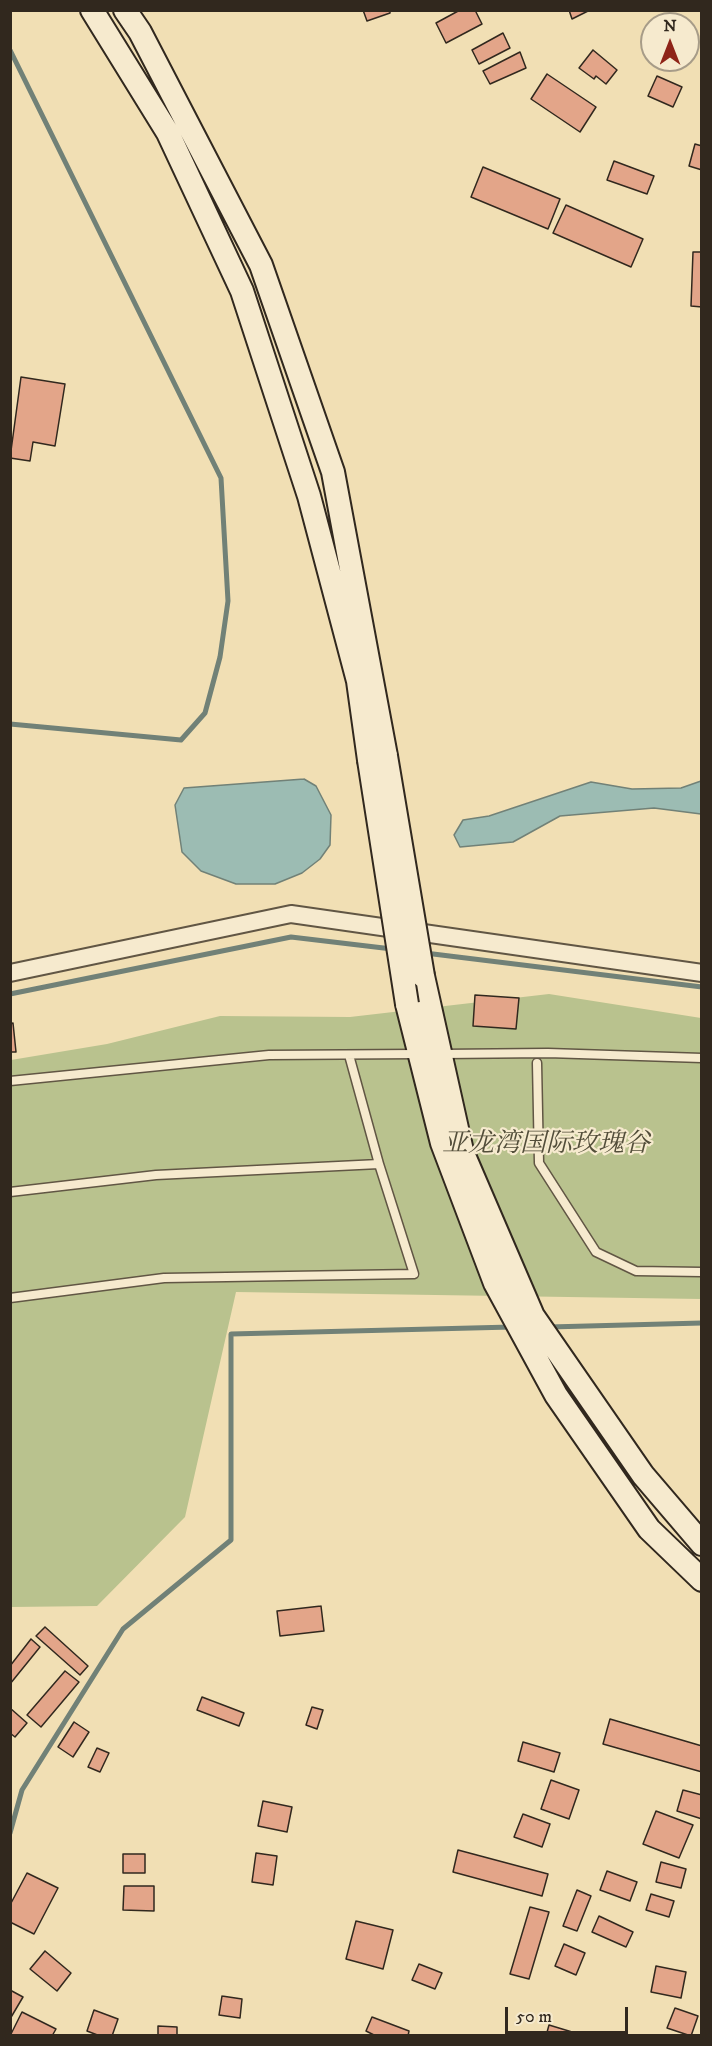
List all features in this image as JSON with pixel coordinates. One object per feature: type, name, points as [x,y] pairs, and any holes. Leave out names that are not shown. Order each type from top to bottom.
[{"type":"main road","points":[[92,10],[168,133],[242,291],[309,496],[378,758],[462,1151],[533,1316],[643,1475],[702,1544]]},
{"type":"main road","points":[[125,10],[140,32],[261,265],[333,472],[378,758],[407,1004],[442,1143],[495,1283],[562,1405],[649,1528],[702,1580]]},
{"type":"street","points":[[10,973],[291,914],[702,973]]},
{"type":"lane","points":[[10,1081],[269,1055],[548,1053],[702,1058]]},
{"type":"lane","points":[[10,1298],[164,1278],[414,1274],[379,1164],[349,1054]]},
{"type":"lane","points":[[537,1063],[539,1163],[596,1252],[636,1271],[702,1272]]},
{"type":"lane","points":[[10,1192],[156,1175],[379,1164]]},
{"type":"green space","name":"亚龙湾国际玫瑰谷","points":[[549,994],[701,1018],[701,1299],[236,1292],[185,1517],[97,1606],[11,1607],[11,1060],[107,1044],[220,1016],[350,1017]]},
{"type":"water","points":[[304,779],[316,786],[331,815],[330,845],[320,859],[302,873],[275,884],[236,884],[201,871],[182,852],[175,805],[184,788]]},
{"type":"water","points":[[701,781],[701,814],[654,808],[560,816],[513,842],[460,847],[454,835],[463,820],[489,816],[591,782],[632,789],[681,788]]},
{"type":"building","points":[[363,10],[390,10],[390,13],[367,21]]},
{"type":"building","points":[[460,10],[475,10],[482,24],[446,43],[436,23]]},
{"type":"building","points":[[569,10],[590,10],[572,19]]},
{"type":"building","points":[[503,33],[510,48],[479,64],[472,50]]},
{"type":"building","points":[[593,50],[617,70],[606,84],[596,76],[594,79],[579,68]]},
{"type":"building","points":[[520,52],[526,68],[490,84],[483,71]]},
{"type":"building","points":[[547,74],[596,107],[580,132],[531,99]]},
{"type":"building","points":[[657,76],[682,87],[673,107],[648,96]]},
{"type":"building","points":[[695,144],[702,146],[702,170],[689,166]]},
{"type":"building","points":[[614,161],[654,176],[647,194],[607,180]]},
{"type":"building","points":[[483,167],[560,199],[548,229],[471,197]]},
{"type":"building","points":[[566,205],[643,239],[631,267],[553,233]]},
{"type":"building","points":[[693,252],[702,252],[702,307],[691,306]]},
{"type":"building","points":[[21,377],[65,384],[55,446],[33,442],[30,461],[10,458]]},
{"type":"building","points":[[475,995],[519,998],[516,1029],[473,1026]]},
{"type":"building","points":[[13,1023],[16,1052],[10,1052],[10,1024]]},
{"type":"building","points":[[321,1606],[324,1631],[280,1636],[277,1611]]},
{"type":"building","points":[[45,1627],[88,1666],[80,1675],[36,1636]]},
{"type":"building","points":[[31,1639],[40,1647],[10,1684],[10,1666]]},
{"type":"building","points":[[65,1671],[79,1682],[41,1727],[27,1715]]},
{"type":"building","points":[[202,1697],[244,1713],[239,1726],[197,1710]]},
{"type":"building","points":[[312,1707],[323,1710],[317,1729],[306,1725]]},
{"type":"building","points":[[10,1708],[27,1723],[15,1737],[10,1733]]},
{"type":"building","points":[[610,1719],[702,1746],[702,1772],[603,1744]]},
{"type":"building","points":[[74,1722],[89,1732],[73,1757],[58,1747]]},
{"type":"building","points":[[523,1742],[560,1753],[554,1772],[518,1761]]},
{"type":"building","points":[[97,1748],[109,1753],[100,1772],[88,1767]]},
{"type":"building","points":[[551,1780],[579,1790],[569,1819],[541,1809]]},
{"type":"building","points":[[683,1790],[702,1795],[702,1819],[677,1811]]},
{"type":"building","points":[[263,1801],[292,1807],[287,1832],[258,1826]]},
{"type":"building","points":[[656,1811],[693,1825],[679,1858],[643,1844]]},
{"type":"building","points":[[523,1814],[550,1824],[542,1847],[514,1837]]},
{"type":"building","points":[[458,1850],[548,1874],[542,1896],[453,1872]]},
{"type":"building","points":[[256,1853],[277,1856],[273,1885],[252,1882]]},
{"type":"building","points":[[123,1854],[145,1854],[145,1873],[123,1873]]},
{"type":"building","points":[[661,1862],[686,1869],[681,1888],[656,1882]]},
{"type":"building","points":[[607,1871],[637,1882],[630,1901],[600,1890]]},
{"type":"building","points":[[27,1873],[58,1888],[34,1934],[10,1922],[10,1905]]},
{"type":"building","points":[[124,1886],[154,1886],[154,1911],[123,1910]]},
{"type":"building","points":[[577,1890],[591,1896],[577,1931],[563,1926]]},
{"type":"building","points":[[651,1894],[674,1901],[669,1917],[646,1910]]},
{"type":"building","points":[[530,1907],[549,1912],[529,1979],[510,1974]]},
{"type":"building","points":[[599,1916],[633,1932],[626,1947],[592,1932]]},
{"type":"building","points":[[356,1921],[393,1930],[383,1969],[346,1959]]},
{"type":"building","points":[[564,1944],[585,1953],[576,1975],[555,1966]]},
{"type":"building","points":[[45,1951],[71,1973],[57,1991],[30,1969]]},
{"type":"building","points":[[419,1964],[442,1973],[435,1989],[412,1980]]},
{"type":"building","points":[[656,1966],[686,1972],[681,1998],[651,1992]]},
{"type":"building","points":[[10,1990],[23,1997],[10,2019]]},
{"type":"building","points":[[222,1996],[242,1999],[240,2018],[219,2015]]},
{"type":"building","points":[[675,2008],[698,2016],[691,2036],[667,2028]]},
{"type":"building","points":[[94,2010],[118,2019],[112,2036],[100,2036],[87,2031]]},
{"type":"building","points":[[22,2012],[56,2029],[52,2036],[10,2036]]},
{"type":"building","points":[[372,2017],[409,2031],[408,2036],[376,2036],[366,2031]]},
{"type":"building","points":[[549,2025],[582,2035],[546,2036]]},
{"type":"building","points":[[158,2026],[177,2027],[177,2036],[158,2036]]},
{"type":"waterway","points":[[10,50],[221,478],[228,601],[220,657],[205,713],[181,740],[10,724]]},
{"type":"waterway","points":[[10,994],[291,937],[392,949]]},
{"type":"waterway","points":[[425,953],[702,987]]},
{"type":"waterway","points":[[549,1327],[702,1323]]},
{"type":"waterway","points":[[10,1833],[22,1790],[123,1629],[231,1540],[231,1334],[512,1327]]}]
